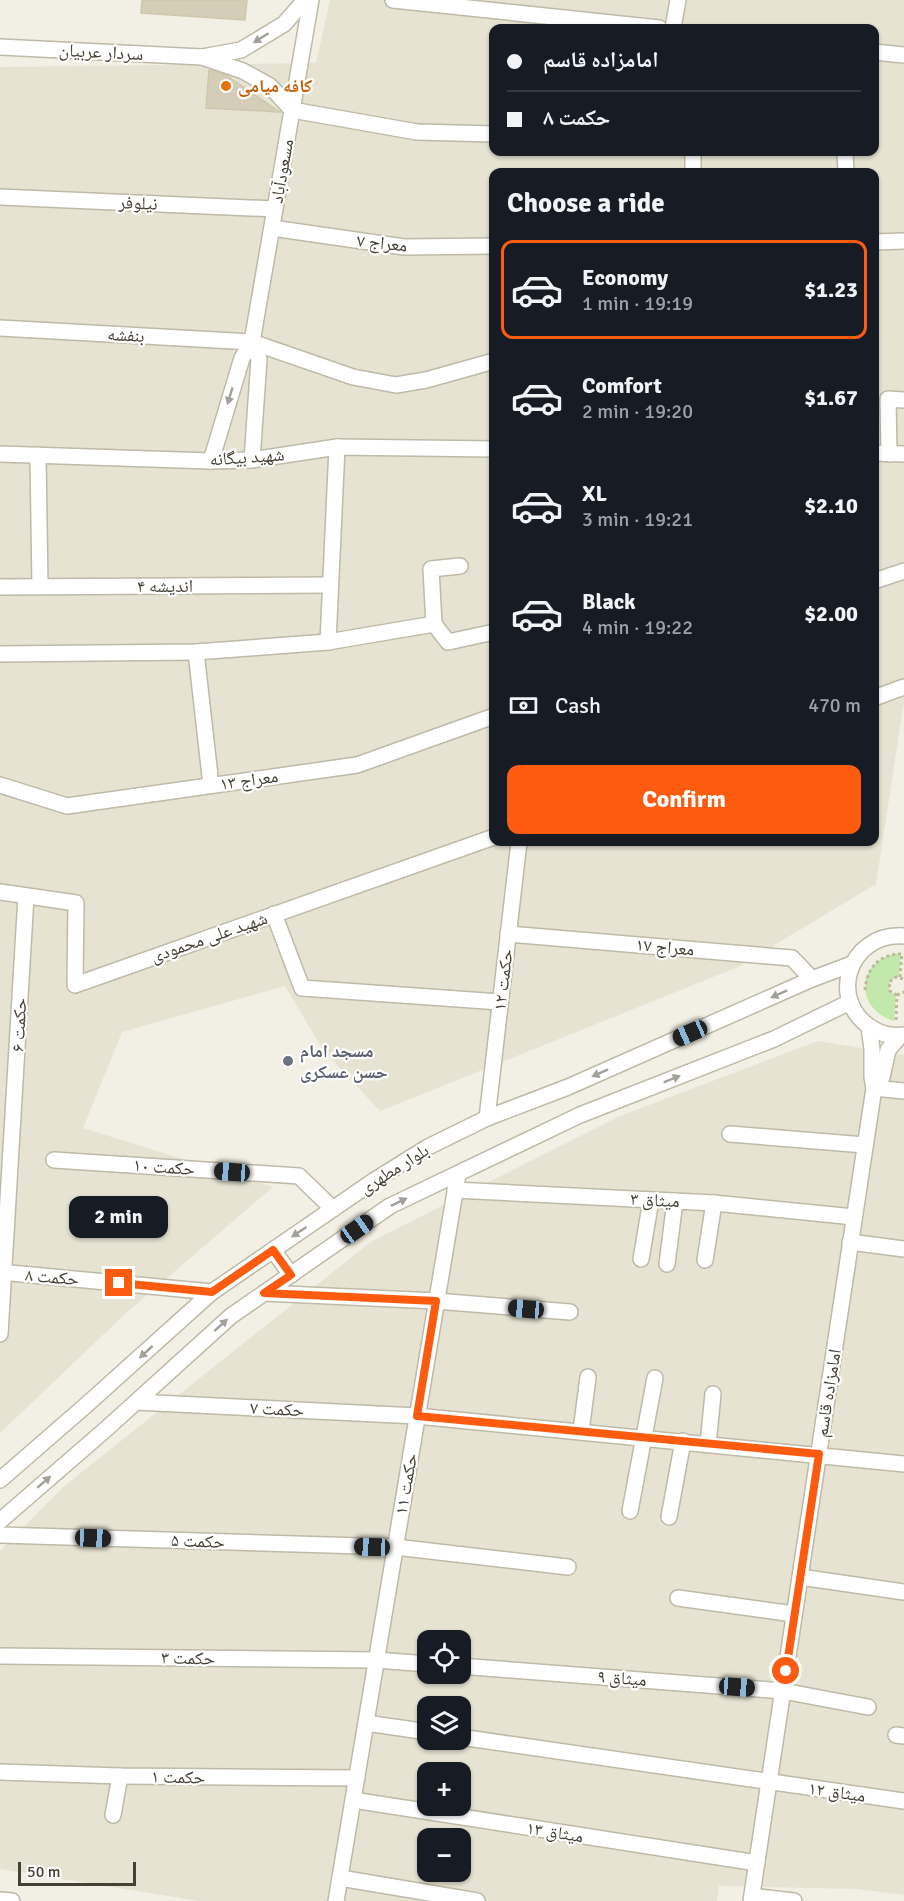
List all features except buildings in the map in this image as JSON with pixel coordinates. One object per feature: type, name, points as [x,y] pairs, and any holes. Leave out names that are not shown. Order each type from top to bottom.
[{"type":"street","points":[[202,57],[241,50],[284,24],[305,0]]},
{"type":"street","name":"مسعودآباد","points":[[211,461],[242,358],[252,342],[311,0]]},
{"type":"street","points":[[393,0],[621,24]]},
{"type":"street","points":[[674,24],[678,0]]},
{"type":"street","name":"سردار عربیان","points":[[0,47],[202,57]]},
{"type":"street","points":[[879,52],[904,55]]},
{"type":"street","points":[[202,57],[243,71],[270,86],[292,110],[417,132],[489,134]]},
{"type":"street","name":"نیلوفر","points":[[0,197],[275,209]]},
{"type":"street","name":"معراج ۷","points":[[272,228],[404,247],[489,246]]},
{"type":"street","points":[[879,242],[904,241]]},
{"type":"street","name":"بنفشه","points":[[0,328],[252,342],[353,376],[396,385],[426,380],[489,362]]},
{"type":"street","name":"مسعودآباد","points":[[252,342],[259,359],[252,460]]},
{"type":"street","points":[[889,454],[888,399],[904,400]]},
{"type":"street","points":[[328,642],[337,447]]},
{"type":"street","name":"شهید بیگانه","points":[[0,454],[211,461],[252,460],[337,447],[489,449]]},
{"type":"street","points":[[38,455],[40,586]]},
{"type":"street","points":[[460,566],[431,569],[434,624],[448,642],[489,633]]},
{"type":"street","points":[[879,579],[904,570]]},
{"type":"street","name":"اندیشه ۴","points":[[0,587],[330,585]]},
{"type":"street","points":[[0,654],[196,652],[328,642],[434,624]]},
{"type":"street","points":[[196,652],[210,785]]},
{"type":"street","points":[[879,696],[904,687]]},
{"type":"street","name":"معراج ۱۳","points":[[0,785],[68,806],[357,765],[489,718]]},
{"type":"street","name":"شهید علی محمودی","points":[[0,892],[76,903],[75,985],[489,839]]},
{"type":"street","name":"حکمت ۱۲","points":[[487,1118],[519,846]]},
{"type":"street","name":"حکمت ۶","points":[[0,1334],[26,896]]},
{"type":"street","points":[[274,915],[302,988],[500,1002]]},
{"type":"street","points":[[899,1031],[883,1034],[868,1026],[857,1016],[850,1002],[848,982],[852,964],[858,955],[877,940],[904,932]]},
{"type":"street","name":"معراج ۱۷","points":[[508,934],[792,957],[812,979]]},
{"type":"street","name":"بلوار مطهری","points":[[0,1480],[212,1292],[428,1147],[487,1118],[568,1087],[812,979],[852,964]]},
{"type":"street","name":"بلوار مطهری","points":[[0,1521],[231,1316],[390,1206],[580,1115],[774,1039],[850,1002]]},
{"type":"street","name":"امامزاده قاسم","points":[[752,1898],[874,1088],[868,1026]]},
{"type":"street","points":[[874,1088],[882,1077],[888,1050],[899,1031]]},
{"type":"street","points":[[874,1088],[904,1090]]},
{"type":"street","points":[[730,1134],[865,1145]]},
{"type":"street","name":"حکمت ۱۰","points":[[54,1160],[299,1176],[333,1209]]},
{"type":"street","name":"حکمت ۱۱","points":[[336,1901],[458,1174]]},
{"type":"street","name":"میثاق ۳","points":[[455,1190],[714,1203],[854,1217]]},
{"type":"street","points":[[642,1259],[651,1200]]},
{"type":"street","points":[[667,1264],[675,1202]]},
{"type":"street","points":[[705,1260],[714,1203]]},
{"type":"street","points":[[850,1242],[904,1249]]},
{"type":"street","points":[[273,1250],[291,1275]]},
{"type":"street","name":"حکمت ۸","points":[[2,1273],[212,1292]]},
{"type":"street","points":[[264,1293],[436,1301],[570,1312]]},
{"type":"street","points":[[581,1431],[588,1377]]},
{"type":"street","points":[[630,1512],[655,1378]]},
{"type":"street","points":[[708,1444],[713,1394]]},
{"type":"street","name":"حکمت ۷","points":[[136,1402],[417,1416],[904,1464]]},
{"type":"street","points":[[669,1517],[683,1441]]},
{"type":"street","name":"حکمت ۵","points":[[0,1535],[395,1547],[568,1567]]},
{"type":"street","points":[[800,1577],[904,1592]]},
{"type":"street","points":[[678,1598],[794,1614]]},
{"type":"street","name":"حکمت ۳","points":[[0,1656],[376,1660]]},
{"type":"street","points":[[376,1660],[417,1663]]},
{"type":"street","name":"میثاق ۹","points":[[471,1667],[783,1691],[868,1707]]},
{"type":"street","points":[[366,1723],[417,1730]]},
{"type":"street","name":"میثاق ۱۲","points":[[471,1739],[904,1801]]},
{"type":"street","name":"حکمت ۱","points":[[0,1772],[120,1776],[357,1778]]},
{"type":"street","points":[[113,1815],[120,1776]]},
{"type":"street","name":"میثاق ۱۳","points":[[353,1800],[757,1863]]},
{"type":"street","points":[[340,1878],[477,1901]]},
{"type":"street","points":[[752,1898],[794,1901]]},
{"type":"street","points":[[0,1900],[12,1901]]},
{"type":"path","points":[[865,990],[866,978],[871,967],[885,957],[903,953],[902,978],[893,978],[889,985],[890,991],[897,995]]},
{"type":"path","points":[[897,995],[904,992]]},
{"type":"path","points":[[897,995],[899,1031]]},
{"type":"shaded area","points":[[330,0],[904,0],[904,701],[876,884],[738,967],[380,1111],[323,1050],[285,986],[122,1032],[83,1128],[273,1187],[125,1314],[0,1433],[0,67],[316,63]]},
{"type":"shaded area","points":[[818,1041],[904,1055],[904,1895],[857,1889],[719,1886],[717,1901],[199,1901],[0,1869],[0,1551],[63,1487],[372,1241],[620,1116]]},
{"type":"green space","points":[[901,953],[899,977],[891,980],[889,984],[890,991],[896,995],[894,1021],[880,1015],[871,1005],[866,995],[865,984],[868,973],[875,963]]},
{"type":"place","name":"کافه میامی","points":[[226,86]]},
{"type":"place","name":"مسجد امام حسن عسکری","points":[[288,1061]]},
{"type":"route","points":[[119,1283],[212,1292],[273,1250],[291,1275],[264,1293],[436,1301],[417,1416],[819,1454],[786,1671]]}]
